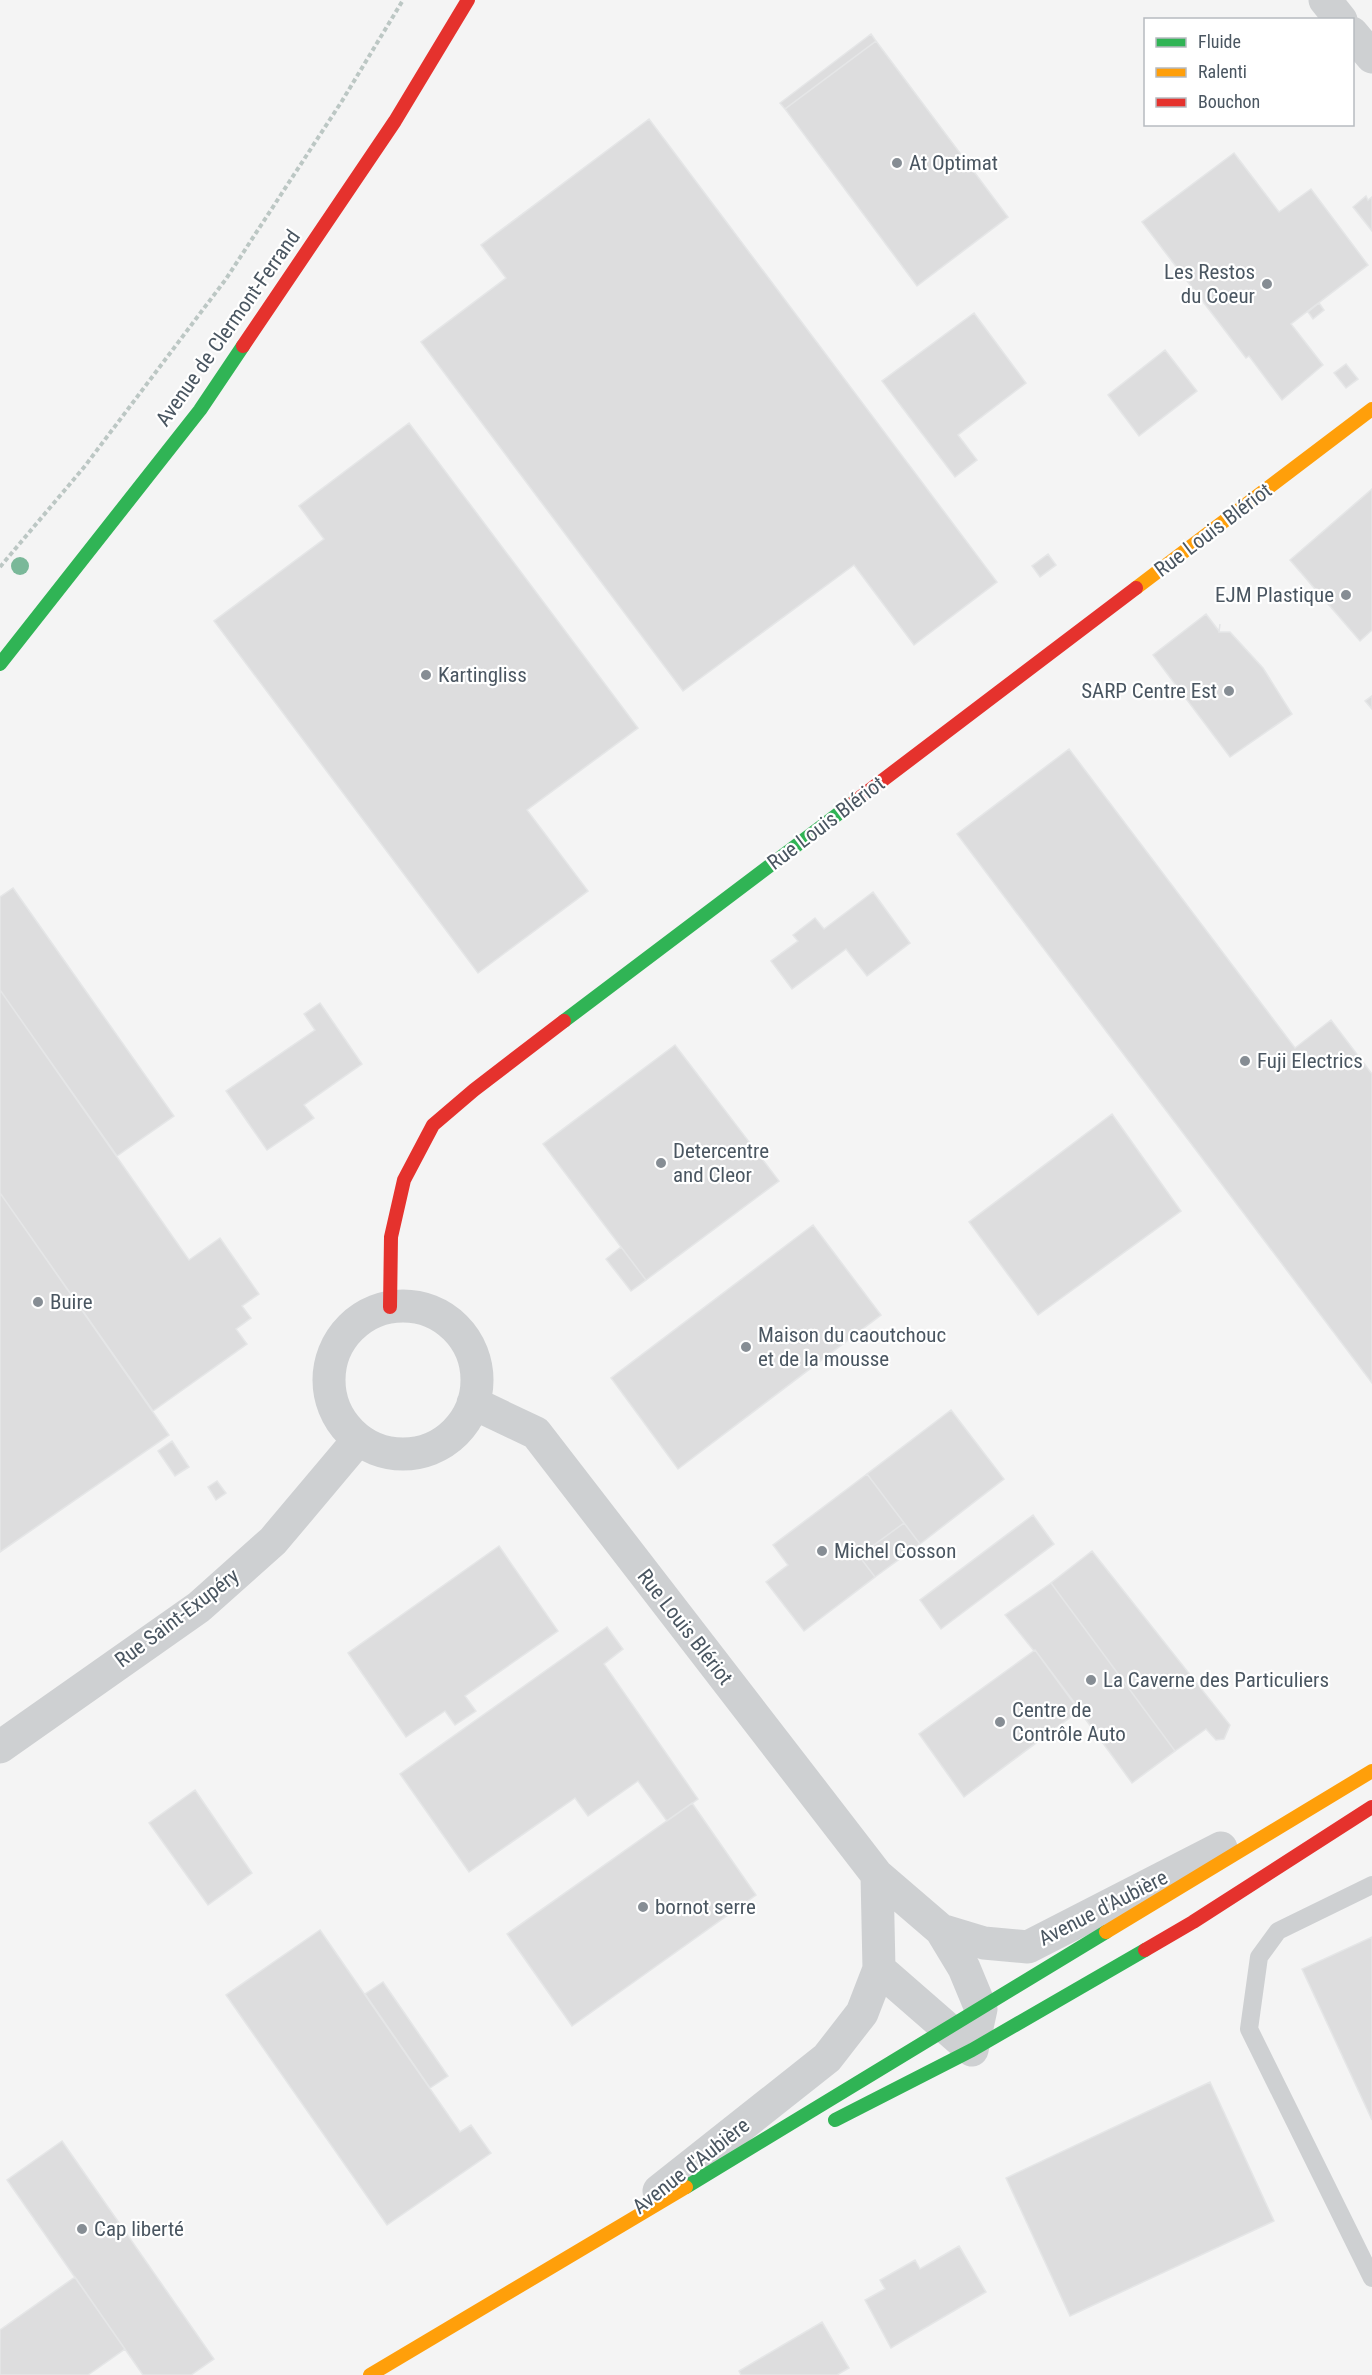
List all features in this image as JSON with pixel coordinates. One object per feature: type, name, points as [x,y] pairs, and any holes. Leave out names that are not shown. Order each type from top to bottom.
[{"type":"street","name":"Avenue de Clermont-Ferrand","points":[[0,664],[200,410],[394,121],[468,0]]},
{"type":"street","points":[[1324,0],[1339,18]]},
{"type":"street","points":[[1354,34],[1372,57]]},
{"type":"street","name":"Rue Louis Blériot","points":[[390,1307],[393,1226],[404,1180],[433,1125],[483,1083],[1372,409]]},
{"type":"street","points":[[390,1307],[415,1307],[439,1315],[459,1331],[472,1353],[477,1377],[473,1403],[462,1424],[446,1440],[425,1451],[402,1455],[379,1451],[358,1440],[341,1422],[331,1399],[328,1374],[334,1351],[348,1330],[367,1315],[390,1307]]},
{"type":"street","name":"Rue Louis Blériot","points":[[473,1403],[536,1433],[877,1875]]},
{"type":"street","name":"Rue Saint-Exupéry","points":[[0,1747],[199,1607],[273,1540],[358,1440]]},
{"type":"street","points":[[822,2127],[972,2050],[1193,1922],[1370,1784]]},
{"type":"street","name":"Avenue d'Aubière","points":[[877,1875],[941,1930],[984,1943],[1028,1947],[1370,1784]]},
{"type":"street","name":"Avenue d'Aubière","points":[[370,2375],[588,2247],[947,2029],[1370,1784]]},
{"type":"street","name":"Avenue d'Aubière","points":[[588,2247],[827,2058],[862,2013],[879,1969],[877,1875]]},
{"type":"street","points":[[941,1930],[964,1968],[981,2009],[972,2050]]},
{"type":"street","points":[[879,1969],[972,2050]]},
{"type":"street","name":"Avenue d'Aubière","points":[[588,2247],[759,2160]]},
{"type":"lane","points":[[1372,1885],[1278,1931],[1259,1957],[1249,2029],[1372,2278]]},
{"type":"path","points":[[0,567],[85,466],[226,279],[342,101],[403,0]]},
{"type":"building","points":[[871,34],[876,41],[785,109],[780,103]]},
{"type":"building","name":"At Optimat","points":[[876,41],[1008,217],[917,286],[785,109]]},
{"type":"building","points":[[649,119],[997,582],[914,645],[854,565],[683,691],[421,342],[506,278],[481,245]]},
{"type":"building","name":"Les Restos du Coeur","points":[[1234,153],[1279,212],[1311,189],[1368,265],[1291,324],[1323,365],[1282,400],[1249,356],[1246,358],[1142,222]]},
{"type":"building","points":[[1366,196],[1368,200],[1372,197],[1372,231],[1353,207]]},
{"type":"building","points":[[1319,303],[1324,310],[1313,319],[1308,312]]},
{"type":"building","points":[[974,313],[1026,383],[958,435],[977,460],[955,477],[882,381]]},
{"type":"building","points":[[1165,350],[1197,391],[1139,436],[1108,395]]},
{"type":"building","points":[[1346,364],[1358,379],[1346,388],[1334,373]]},
{"type":"building","name":"Kartingliss","points":[[409,423],[638,728],[527,810],[588,891],[478,973],[214,621],[324,539],[299,506]]},
{"type":"building","name":"EJM Plastique","points":[[1372,489],[1372,630],[1360,641],[1290,560]]},
{"type":"building","points":[[1048,554],[1056,565],[1040,577],[1032,566]]},
{"type":"building","name":"SARP Centre Est","points":[[1206,614],[1219,631],[1220,624],[1219,632],[1230,632],[1263,668],[1292,714],[1230,757],[1153,655]]},
{"type":"building","points":[[1372,696],[1372,709],[1365,701]]},
{"type":"building","name":"Fuji Electrics","points":[[1069,749],[1295,1048],[1331,1020],[1372,1074],[1372,1383],[957,834]]},
{"type":"building","points":[[13,888],[174,1116],[117,1156],[0,990],[0,897]]},
{"type":"building","points":[[873,892],[910,943],[867,976],[846,949],[792,989],[771,961],[798,941],[793,935],[815,918],[824,929]]},
{"type":"building","points":[[0,990],[189,1260],[220,1238],[259,1294],[242,1306],[251,1318],[236,1329],[247,1344],[153,1411],[0,1193]]},
{"type":"building","points":[[320,1003],[362,1064],[304,1105],[314,1118],[267,1150],[226,1091],[315,1030],[304,1014]]},
{"type":"building","name":"Detercentre and Cleor","points":[[675,1045],[779,1181],[646,1280],[543,1144]]},
{"type":"building","points":[[1112,1114],[1181,1211],[1038,1315],[969,1222]]},
{"type":"building","name":"Buire","points":[[0,1193],[169,1435],[0,1552]]},
{"type":"building","name":"Maison du caoutchouc et de la mousse","points":[[813,1225],[881,1315],[678,1469],[611,1378]]},
{"type":"building","points":[[621,1247],[646,1280],[631,1291],[606,1259]]},
{"type":"building","points":[[951,1410],[1004,1479],[920,1544],[867,1474]]},
{"type":"building","points":[[172,1441],[189,1467],[175,1476],[158,1451]]},
{"type":"building","name":"Michel Cosson","points":[[867,1474],[904,1523],[859,1556],[875,1577],[804,1631],[766,1582],[788,1565],[773,1545]]},
{"type":"building","points":[[217,1481],[226,1493],[216,1500],[208,1487]]},
{"type":"building","points":[[1033,1515],[1054,1544],[941,1629],[920,1600]]},
{"type":"building","points":[[904,1523],[920,1544],[875,1577],[859,1556]]},
{"type":"building","points":[[499,1546],[558,1631],[465,1696],[476,1711],[455,1725],[445,1711],[406,1737],[348,1653]]},
{"type":"building","points":[[1092,1551],[1230,1725],[1224,1739],[1216,1740],[1206,1729],[1175,1751],[1051,1583]]},
{"type":"building","name":"La Caverne des Particuliers","points":[[1051,1583],[1175,1751],[1132,1783],[1035,1650],[1005,1615]]},
{"type":"building","points":[[607,1627],[623,1649],[604,1664],[698,1799],[667,1821],[638,1781],[588,1816],[575,1798],[469,1872],[400,1774]]},
{"type":"building","name":"Centre de Contrôle Auto","points":[[1035,1650],[1080,1710],[964,1797],[919,1734]]},
{"type":"building","points":[[195,1790],[252,1873],[208,1905],[149,1823]]},
{"type":"building","name":"bornot serre","points":[[692,1803],[756,1895],[572,2026],[507,1934]]},
{"type":"building","points":[[320,1930],[460,2132],[471,2125],[491,2153],[387,2225],[226,1995]]},
{"type":"building","points":[[1372,1937],[1372,2120],[1302,1969]]},
{"type":"building","points":[[383,1982],[448,2076],[430,2088],[365,1994]]},
{"type":"building","points":[[1210,2082],[1274,2221],[1070,2316],[1006,2178]]},
{"type":"building","name":"Cap liberté","points":[[62,2141],[214,2359],[191,2375],[143,2375],[7,2180]]},
{"type":"building","points":[[959,2246],[986,2292],[891,2348],[865,2300],[885,2289],[880,2280],[915,2260],[920,2269]]},
{"type":"building","points":[[75,2277],[125,2349],[88,2375],[0,2375],[0,2330]]},
{"type":"building","points":[[822,2322],[849,2368],[837,2375],[741,2375],[739,2371]]},
{"type":"traffic: fast","points":[[0,664],[200,410],[243,346]]},
{"type":"traffic: fast","points":[[564,1021],[854,802]]},
{"type":"traffic: fast","points":[[686,2187],[1106,1932]]},
{"type":"traffic: fast","points":[[835,2120],[972,2050],[1145,1950]]},
{"type":"traffic: slow","points":[[1136,588],[1372,409]]},
{"type":"traffic: slow","points":[[1106,1932],[1372,1771]]},
{"type":"traffic: slow","points":[[370,2375],[686,2187]]},
{"type":"traffic: jam","points":[[243,346],[395,121],[468,0]]},
{"type":"traffic: jam","points":[[854,802],[1136,588]]},
{"type":"traffic: jam","points":[[390,1307],[391,1237],[404,1180],[433,1125],[474,1090],[564,1021]]},
{"type":"traffic: jam","points":[[1145,1950],[1193,1922],[1372,1807]]},
{"type":"place","name":"At Optimat","points":[[897,163]]},
{"type":"place","name":"Les Restos du Coeur","points":[[1267,284]]},
{"type":"place","name":"EJM Plastique","points":[[1346,595]]},
{"type":"place","name":"Kartingliss","points":[[426,675]]},
{"type":"place","name":"SARP Centre Est","points":[[1229,691]]},
{"type":"place","name":"Fuji Electrics","points":[[1245,1061]]},
{"type":"place","name":"Detercentre and Cleor","points":[[661,1163]]},
{"type":"place","name":"Buire","points":[[38,1302]]},
{"type":"place","name":"Maison du caoutchouc et de la mousse","points":[[746,1347]]},
{"type":"place","name":"Michel Cosson","points":[[822,1551]]},
{"type":"place","name":"La Caverne des Particuliers","points":[[1091,1680]]},
{"type":"place","name":"Centre de Contrôle Auto","points":[[1000,1722]]},
{"type":"place","name":"bornot serre","points":[[643,1907]]},
{"type":"place","name":"Cap liberté","points":[[82,2229]]}]
